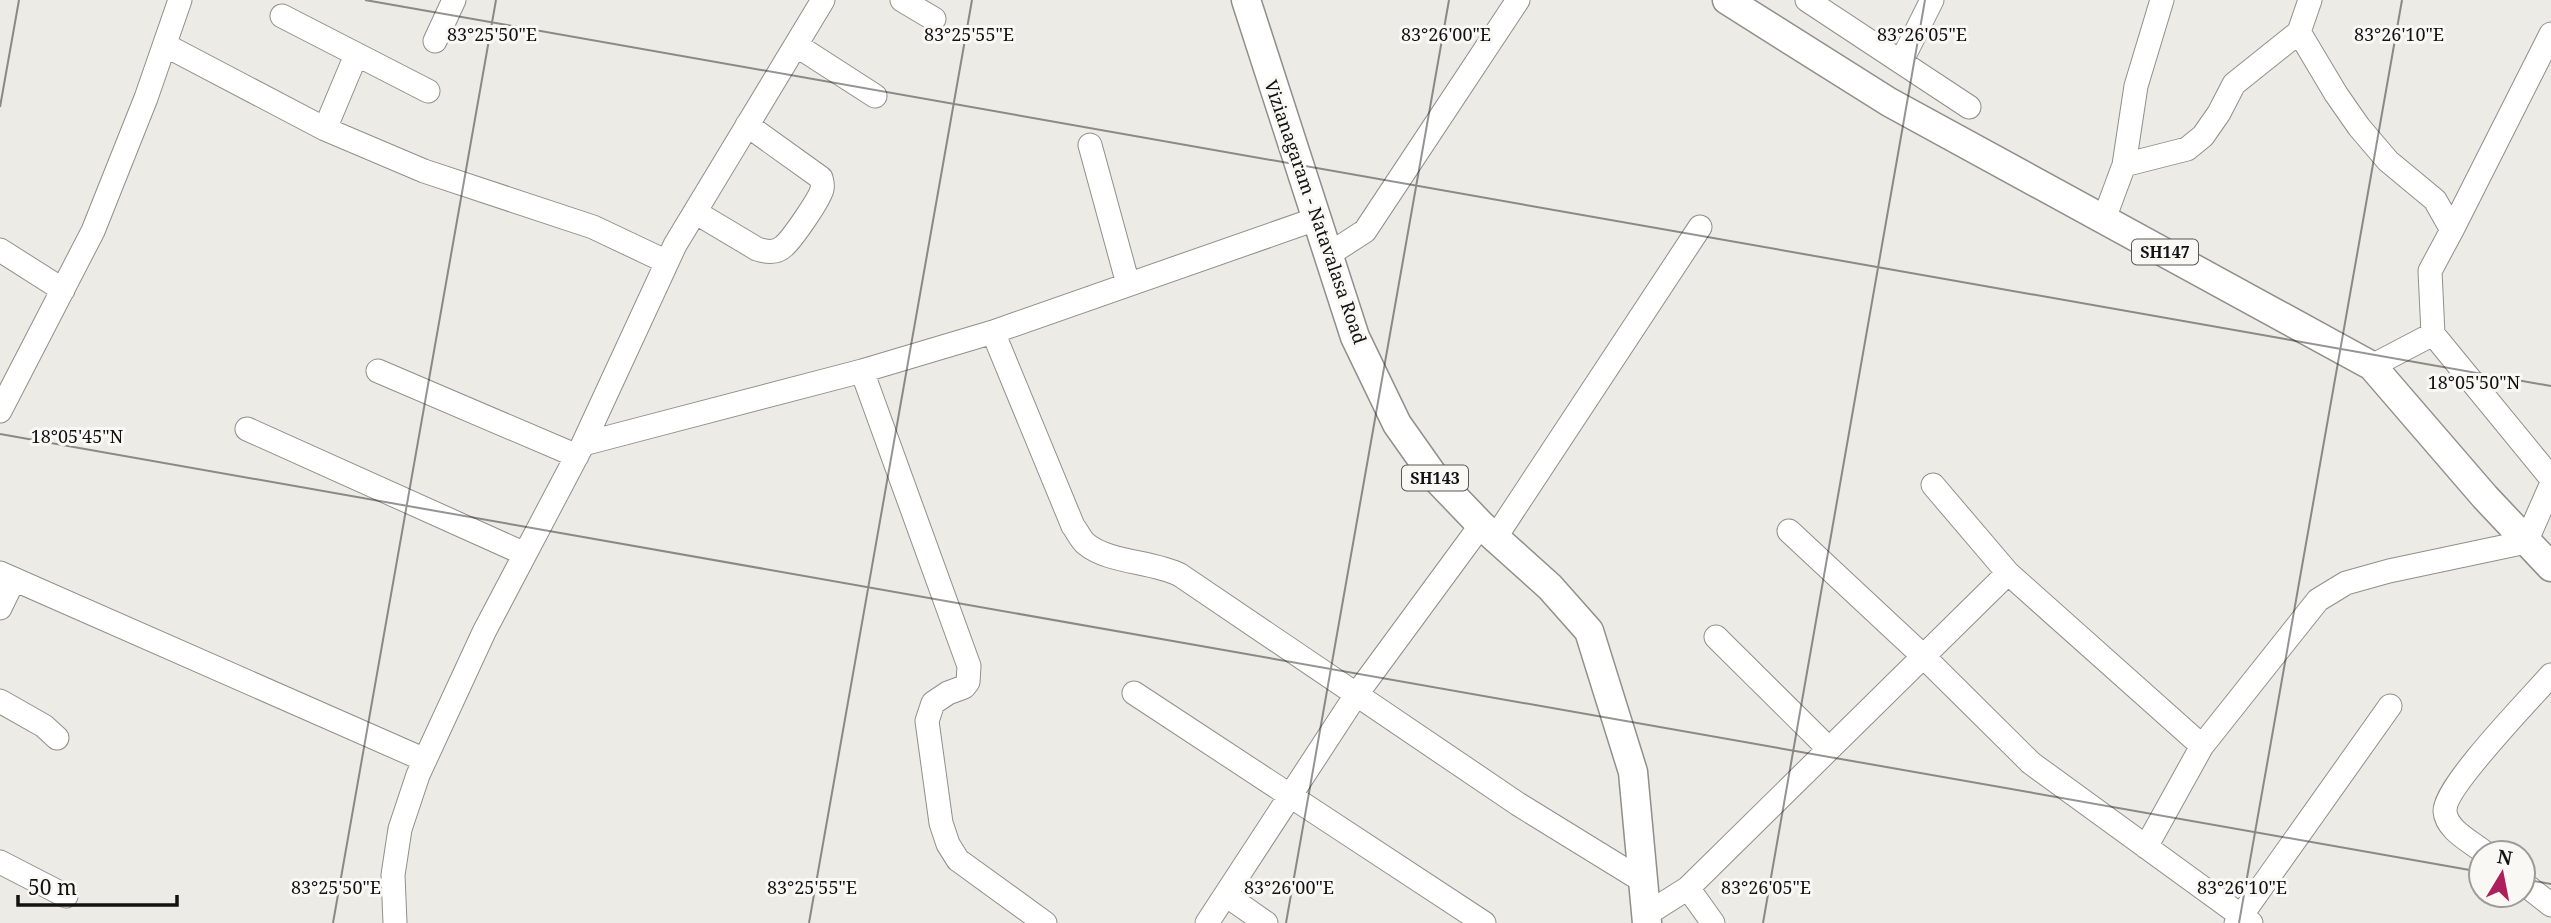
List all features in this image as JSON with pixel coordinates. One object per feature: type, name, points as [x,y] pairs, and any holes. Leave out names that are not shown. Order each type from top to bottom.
[{"type":"main road","name":"Vizianagaram - Natavalasa Road","points":[[1246,0],[1355,337],[1398,424],[1433,475],[1488,531],[1550,587],[1588,631],[1633,772],[1647,919]]},
{"type":"main road","name":"SH147","points":[[1727,0],[1889,102],[2372,366],[2551,567]]},
{"type":"street","points":[[0,411],[99,218],[180,0]]},
{"type":"street","points":[[435,41],[454,0]]},
{"type":"street","points":[[396,923],[393,875],[400,829],[425,760],[484,632],[580,450],[667,262],[823,0]]},
{"type":"street","points":[[902,0],[934,19]]},
{"type":"street","points":[[1328,255],[1365,231],[1518,0]]},
{"type":"street","points":[[1807,0],[1969,107]]},
{"type":"street","points":[[1901,62],[1932,0]]},
{"type":"street","points":[[2104,219],[2124,165],[2137,86],[2162,0]]},
{"type":"street","points":[[2124,165],[2187,149],[2203,136],[2234,84],[2299,32],[2310,0]]},
{"type":"street","points":[[282,16],[428,91]]},
{"type":"street","points":[[2299,32],[2336,94],[2360,127],[2388,161],[2435,200],[2452,230]]},
{"type":"street","points":[[2551,34],[2430,271],[2433,334],[2551,478]]},
{"type":"street","points":[[164,45],[325,129],[424,171],[593,227],[667,262]]},
{"type":"street","points":[[796,45],[875,96]]},
{"type":"street","points":[[325,129],[356,55]]},
{"type":"street","points":[[695,212],[757,249],[767,252],[784,246],[813,207],[821,193],[821,178],[747,125]]},
{"type":"street","points":[[1090,145],[1128,284]]},
{"type":"street","points":[[378,371],[580,450],[993,332],[1316,219]]},
{"type":"street","points":[[1207,923],[1356,695],[1488,531],[1700,227]]},
{"type":"street","points":[[0,250],[63,290]]},
{"type":"street","points":[[993,332],[1073,526],[1086,544],[1103,552],[1159,566],[1180,575],[1518,804],[1643,881]]},
{"type":"street","points":[[2372,366],[2433,334]]},
{"type":"street","points":[[862,371],[969,666],[968,682],[964,687],[933,703],[927,721],[941,822],[948,844],[958,860],[1045,923]]},
{"type":"street","points":[[247,429],[525,554]]},
{"type":"street","points":[[1933,485],[2008,573],[2202,746]]},
{"type":"street","points":[[2146,847],[2202,746],[2318,600],[2346,583],[2389,571],[2526,542],[2551,485]]},
{"type":"street","points":[[1789,531],[1923,656],[2031,763],[2242,921],[2390,706]]},
{"type":"street","points":[[1647,919],[1688,888],[2008,573]]},
{"type":"street","points":[[0,608],[7,576],[425,760]]},
{"type":"street","points":[[1716,637],[1829,749]]},
{"type":"street","points":[[2467,839],[2451,826],[2445,812],[2447,802],[2460,779],[2551,675]]},
{"type":"street","points":[[1135,693],[1484,923]]},
{"type":"street","points":[[0,701],[44,726],[57,738]]},
{"type":"street","points":[[0,862],[66,896]]},
{"type":"street","points":[[1688,888],[1713,923]]},
{"type":"street","points":[[2537,894],[2551,905]]},
{"type":"street","points":[[1226,895],[1266,923]]}]
